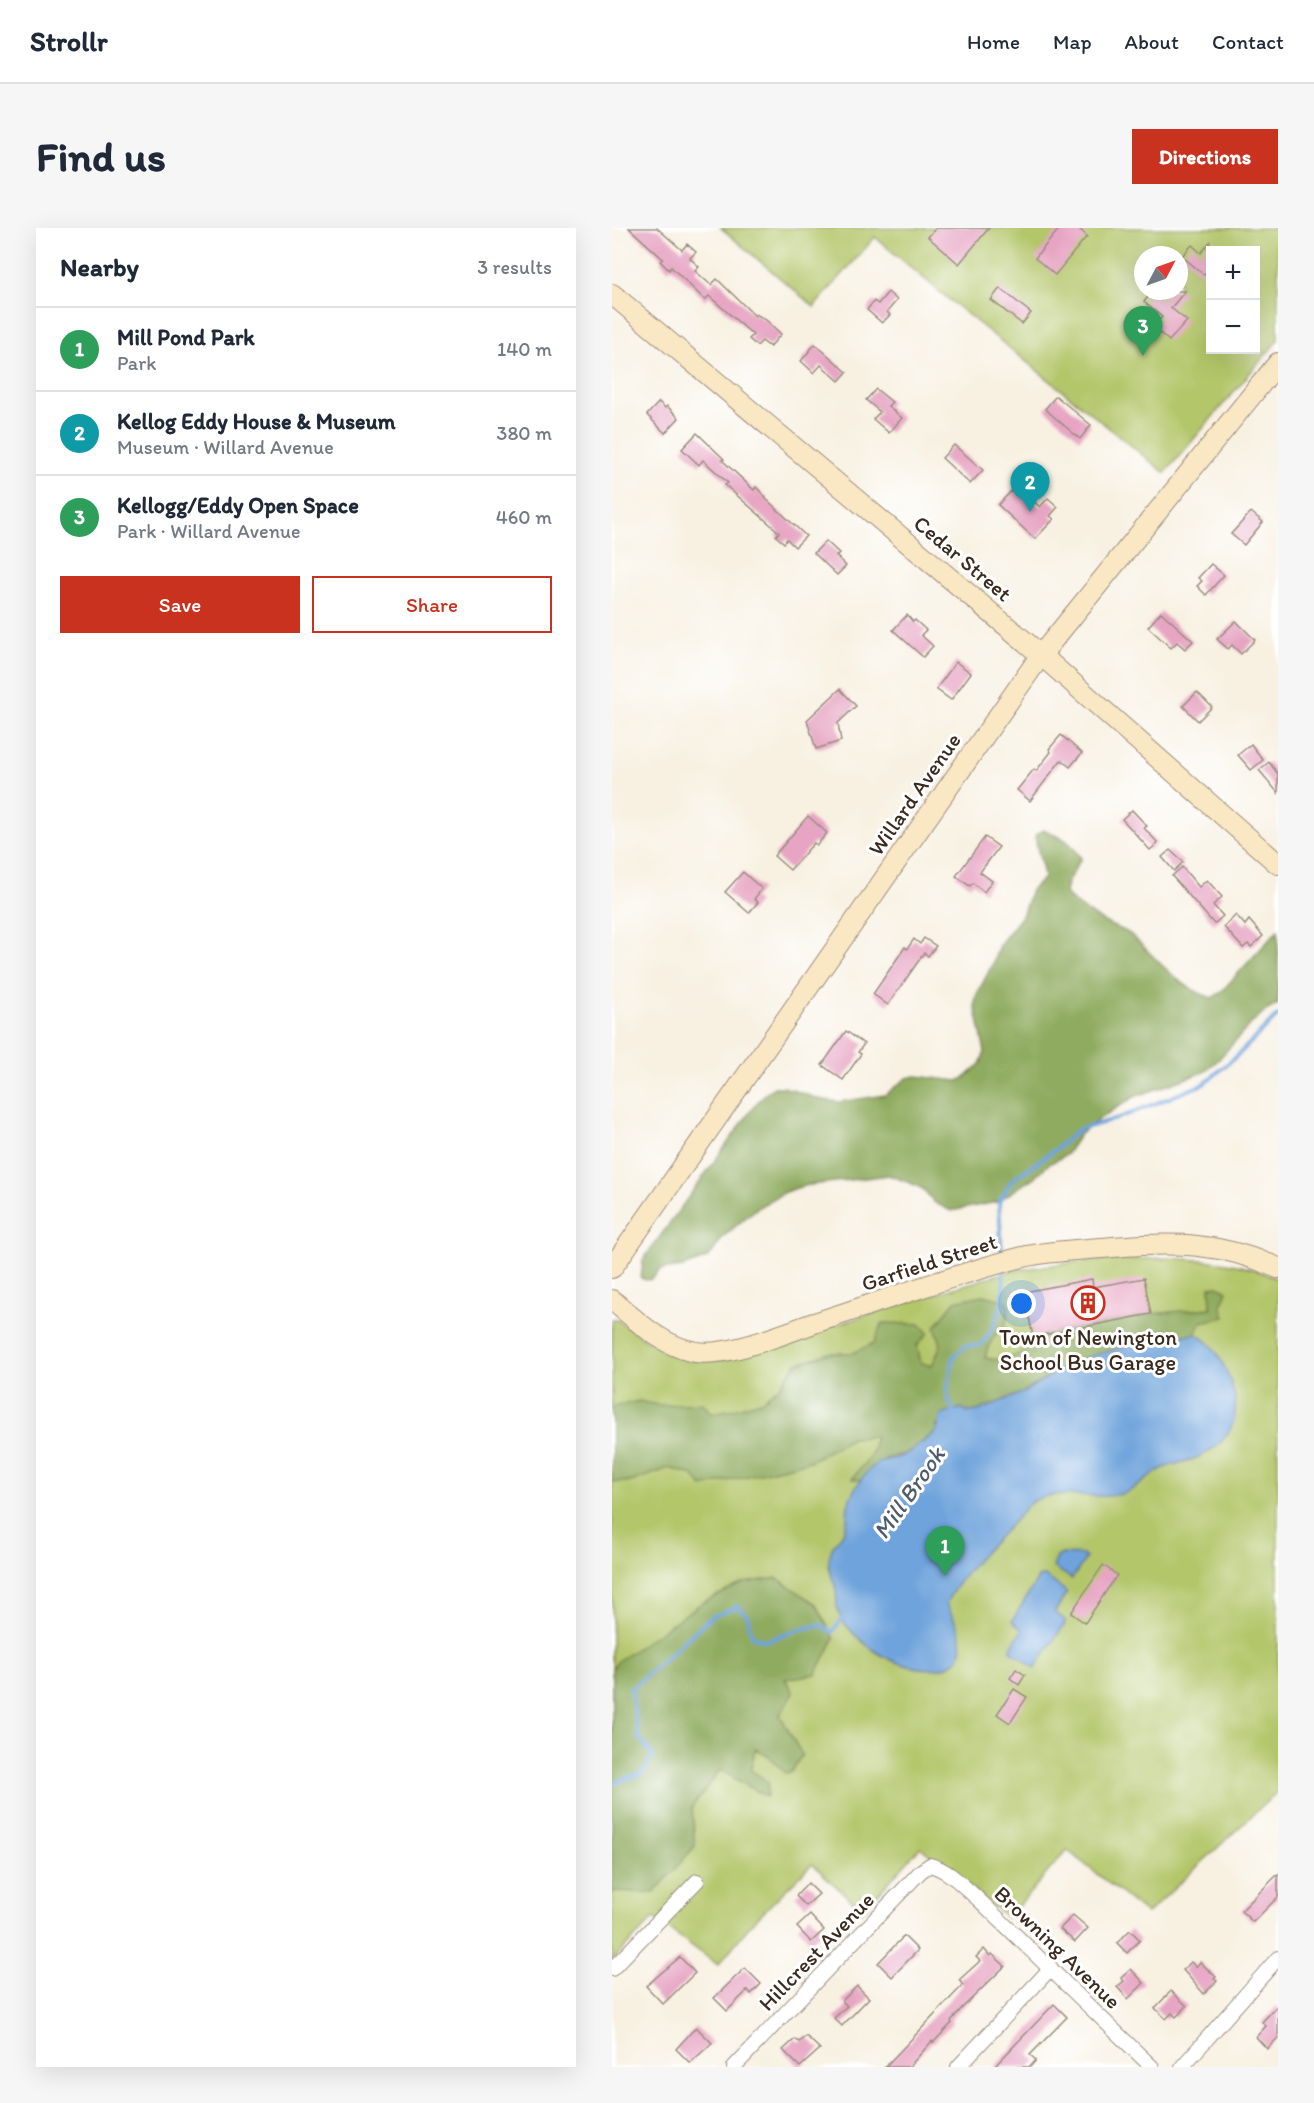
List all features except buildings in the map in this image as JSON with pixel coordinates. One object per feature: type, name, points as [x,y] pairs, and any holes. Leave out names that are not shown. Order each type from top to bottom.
[{"type":"main road","name":"Cedar Street","points":[[612,294],[1041,655],[1278,864]]},
{"type":"main road","name":"Willard Avenue","points":[[612,1268],[1041,655],[1278,363]]},
{"type":"main road","name":"Garfield Street","points":[[612,1299],[666,1342],[694,1352],[711,1354],[1025,1257],[1140,1245],[1181,1244],[1225,1249],[1254,1257],[1278,1268]]},
{"type":"street","name":"Browning Avenue","points":[[930,1865],[951,1875],[1051,1968],[1152,2067]]},
{"type":"street","name":"Hillcrest Avenue","points":[[734,2067],[921,1871],[930,1865]]},
{"type":"street","points":[[612,1969],[697,1881]]},
{"type":"street","points":[[1182,2067],[1278,1958]]},
{"type":"street","points":[[958,2067],[1051,1968]]},
{"type":"green space","points":[[721,228],[1278,228],[1278,340],[1165,473],[947,298],[875,237],[814,307]]},
{"type":"green space","points":[[1044,830],[1069,842],[1081,858],[1067,883],[1065,893],[1092,915],[1129,933],[1168,971],[1188,987],[1200,993],[1212,998],[1220,993],[1278,930],[1278,1004],[1264,1012],[1204,1072],[1134,1097],[1102,1117],[1080,1134],[1066,1155],[1049,1164],[1036,1176],[997,1202],[951,1211],[935,1203],[923,1189],[889,1175],[803,1186],[785,1192],[757,1208],[723,1237],[705,1259],[683,1267],[660,1270],[650,1280],[641,1278],[643,1260],[755,1105],[774,1087],[784,1087],[819,1099],[839,1102],[885,1095],[907,1078],[916,1076],[958,1081],[980,1064],[985,1052],[975,1005],[976,996],[993,963],[999,945],[1022,916],[1031,890],[1044,878],[1036,834]]},
{"type":"green space","points":[[1165,1258],[1237,1265],[1278,1279],[1278,1791],[1147,1914],[1067,1850],[1008,1918],[920,1847],[863,1911],[812,1864],[753,1922],[718,1965],[654,1918],[612,1961],[612,1319],[617,1320],[666,1353],[687,1360],[722,1360],[1009,1271],[1082,1261]]},
{"type":"green space","points":[[1218,1286],[1227,1291],[1221,1305],[1225,1317],[1201,1322],[1195,1334],[1147,1341],[1074,1361],[1024,1392],[937,1425],[936,1432],[905,1454],[887,1458],[879,1463],[862,1480],[852,1479],[871,1455],[876,1437],[852,1438],[810,1461],[702,1487],[693,1475],[669,1468],[631,1482],[612,1482],[612,1407],[615,1406],[640,1401],[657,1405],[703,1403],[711,1413],[761,1401],[779,1387],[796,1364],[829,1353],[853,1353],[874,1343],[882,1323],[920,1324],[928,1333],[917,1345],[921,1363],[932,1366],[941,1344],[935,1327],[955,1301],[983,1295],[1007,1301],[1009,1309],[1005,1325],[992,1340],[985,1358],[1001,1360],[1020,1354],[1033,1337],[1151,1314],[1211,1308],[1210,1287]]},
{"type":"green space","points":[[777,1578],[816,1604],[834,1639],[816,1674],[785,1679],[794,1692],[780,1715],[802,1755],[791,1772],[785,1773],[768,1756],[755,1749],[751,1770],[768,1782],[767,1797],[720,1770],[692,1807],[695,1846],[654,1893],[615,1891],[612,1894],[612,1669],[618,1661],[702,1603],[743,1583]]},
{"type":"water","points":[[1195,1334],[1206,1340],[1215,1351],[1226,1369],[1233,1389],[1235,1414],[1232,1425],[1218,1444],[1194,1459],[1164,1468],[1125,1493],[1103,1496],[1057,1495],[1035,1500],[1030,1504],[969,1569],[946,1603],[957,1626],[962,1644],[957,1659],[950,1665],[930,1669],[897,1662],[870,1647],[847,1627],[838,1612],[829,1560],[832,1548],[845,1528],[851,1497],[859,1482],[873,1466],[902,1456],[930,1437],[936,1432],[941,1415],[961,1408],[969,1412],[978,1411],[1024,1392],[1074,1361],[1147,1341]]},
{"type":"water","points":[[1062,1554],[1083,1555],[1086,1558],[1072,1579],[1053,1567],[1057,1557]]},
{"type":"water","points":[[1041,1576],[1045,1576],[1067,1592],[1055,1612],[1065,1620],[1065,1624],[1035,1668],[1011,1651],[1011,1647],[1022,1630],[1012,1621]]},
{"type":"waterway","name":"Mill Brook","points":[[1002,1256],[999,1202],[1012,1180],[1056,1149],[1078,1130],[1119,1118],[1204,1084],[1240,1053],[1278,1015]]},
{"type":"waterway","name":"Mill Brook","points":[[954,1413],[947,1394],[953,1357],[965,1346],[981,1345],[987,1337],[1000,1310],[1003,1270]]},
{"type":"waterway","name":"Mill Brook","points":[[612,1783],[643,1773],[653,1755],[638,1737],[631,1689],[711,1617],[738,1606],[748,1617],[752,1636],[766,1641],[797,1630],[821,1625],[832,1632],[845,1616]]},
{"type":"place","name":"Kellogg/Eddy Open Space","points":[[1143,356]]},
{"type":"place","name":"Kellog Eddy House & Museum","points":[[1030,512]]},
{"type":"place","name":"Town of Newington School Bus Garage","points":[[1088,1303]]},
{"type":"place","name":"Mill Pond Park","points":[[945,1576]]}]
